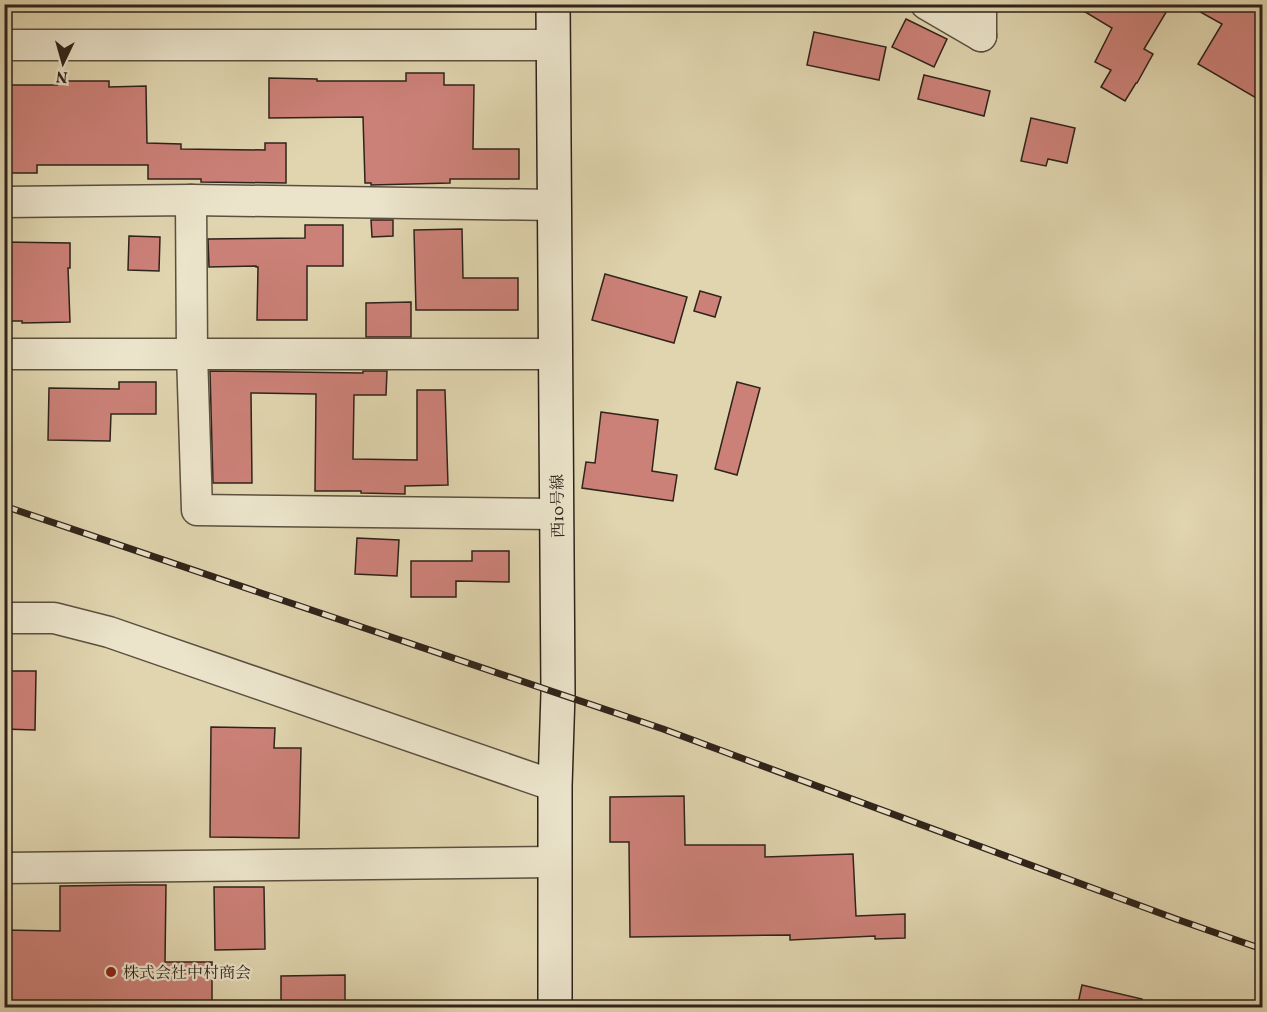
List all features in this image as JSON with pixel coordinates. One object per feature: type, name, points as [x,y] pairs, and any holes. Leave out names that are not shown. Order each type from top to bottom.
[{"type":"street","name":"西10号線","points":[[553,4],[558,693],[555,786],[555,1008]]},
{"type":"street","points":[[926,4],[981,36],[981,4]]},
{"type":"street","points":[[4,45],[554,45]]},
{"type":"street","points":[[4,202],[191,200],[555,205]]},
{"type":"street","points":[[191,200],[192,354],[197,510],[557,514]]},
{"type":"street","points":[[4,354],[555,354]]},
{"type":"street","points":[[4,618],[54,618],[109,632],[555,786]]},
{"type":"street","points":[[4,868],[555,862]]},
{"type":"building","points":[[1072,4],[1171,4],[1144,49],[1153,54],[1125,101],[1101,87],[1111,70],[1095,62],[1112,28]]},
{"type":"building","points":[[1186,4],[1250,4],[1263,11],[1263,102],[1198,64],[1222,24]]},
{"type":"building","points":[[906,19],[947,39],[934,67],[892,47]]},
{"type":"building","points":[[814,32],[886,47],[879,80],[807,65]]},
{"type":"building","points":[[406,73],[444,73],[444,85],[474,85],[473,149],[519,149],[519,179],[450,179],[450,183],[371,185],[371,183],[365,183],[363,117],[269,118],[269,78],[317,79],[317,81],[406,81]]},
{"type":"building","points":[[924,75],[990,91],[984,116],[918,99]]},
{"type":"building","points":[[57,81],[109,81],[109,87],[146,86],[147,143],[181,144],[181,149],[265,150],[265,143],[286,143],[286,183],[148,179],[148,165],[37,165],[37,173],[4,173],[4,85],[57,85]]},
{"type":"building","points":[[1031,118],[1075,128],[1067,163],[1048,159],[1046,166],[1021,161]]},
{"type":"building","points":[[371,220],[393,220],[393,236],[372,237]]},
{"type":"building","points":[[305,225],[343,225],[343,266],[307,266],[307,320],[257,320],[258,267],[209,267],[208,239],[305,238]]},
{"type":"building","points":[[462,229],[463,278],[518,278],[518,310],[416,310],[414,230]]},
{"type":"building","points":[[129,236],[160,237],[159,271],[128,270]]},
{"type":"building","points":[[4,242],[70,243],[70,268],[68,268],[70,322],[4,321]]},
{"type":"building","points":[[605,274],[687,297],[674,343],[592,320]]},
{"type":"building","points":[[700,291],[721,297],[715,317],[694,311]]},
{"type":"building","points":[[411,302],[411,337],[366,337],[366,303]]},
{"type":"building","points":[[210,371],[363,373],[363,371],[387,371],[386,395],[354,395],[353,459],[417,460],[417,390],[445,390],[448,485],[405,486],[405,494],[315,491],[316,394],[251,393],[252,483],[213,483]]},
{"type":"building","points":[[119,382],[156,382],[156,414],[111,414],[110,441],[48,440],[49,388],[119,389]]},
{"type":"building","points":[[737,382],[760,388],[737,475],[715,469]]},
{"type":"building","points":[[601,412],[658,420],[652,471],[677,475],[673,501],[582,488],[586,462],[595,463]]},
{"type":"building","points":[[357,538],[399,540],[397,576],[355,574]]},
{"type":"building","points":[[472,551],[509,551],[509,582],[456,581],[456,597],[411,597],[411,561],[472,561]]},
{"type":"building","points":[[4,671],[36,671],[35,730],[4,729]]},
{"type":"building","points":[[211,727],[275,728],[274,748],[301,748],[299,838],[210,837]]},
{"type":"building","points":[[684,796],[685,845],[765,845],[765,857],[853,854],[856,916],[905,914],[905,938],[875,939],[875,936],[790,940],[790,935],[630,937],[629,842],[610,842],[610,797]]},
{"type":"building","points":[[166,885],[165,962],[212,962],[212,1008],[4,1008],[4,930],[60,931],[60,886]]},
{"type":"building","name":"株式会社中村商会","points":[[214,887],[264,887],[265,949],[215,950]]},
{"type":"building","points":[[345,975],[345,1008],[281,1008],[281,976]]},
{"type":"building","points":[[1082,985],[1142,999],[1141,1008],[1077,1008]]},
{"type":"railway","points":[[4,506],[663,729],[1262,949]]},
{"type":"place","name":"株式会社中村商会","points":[[111,972]]}]
